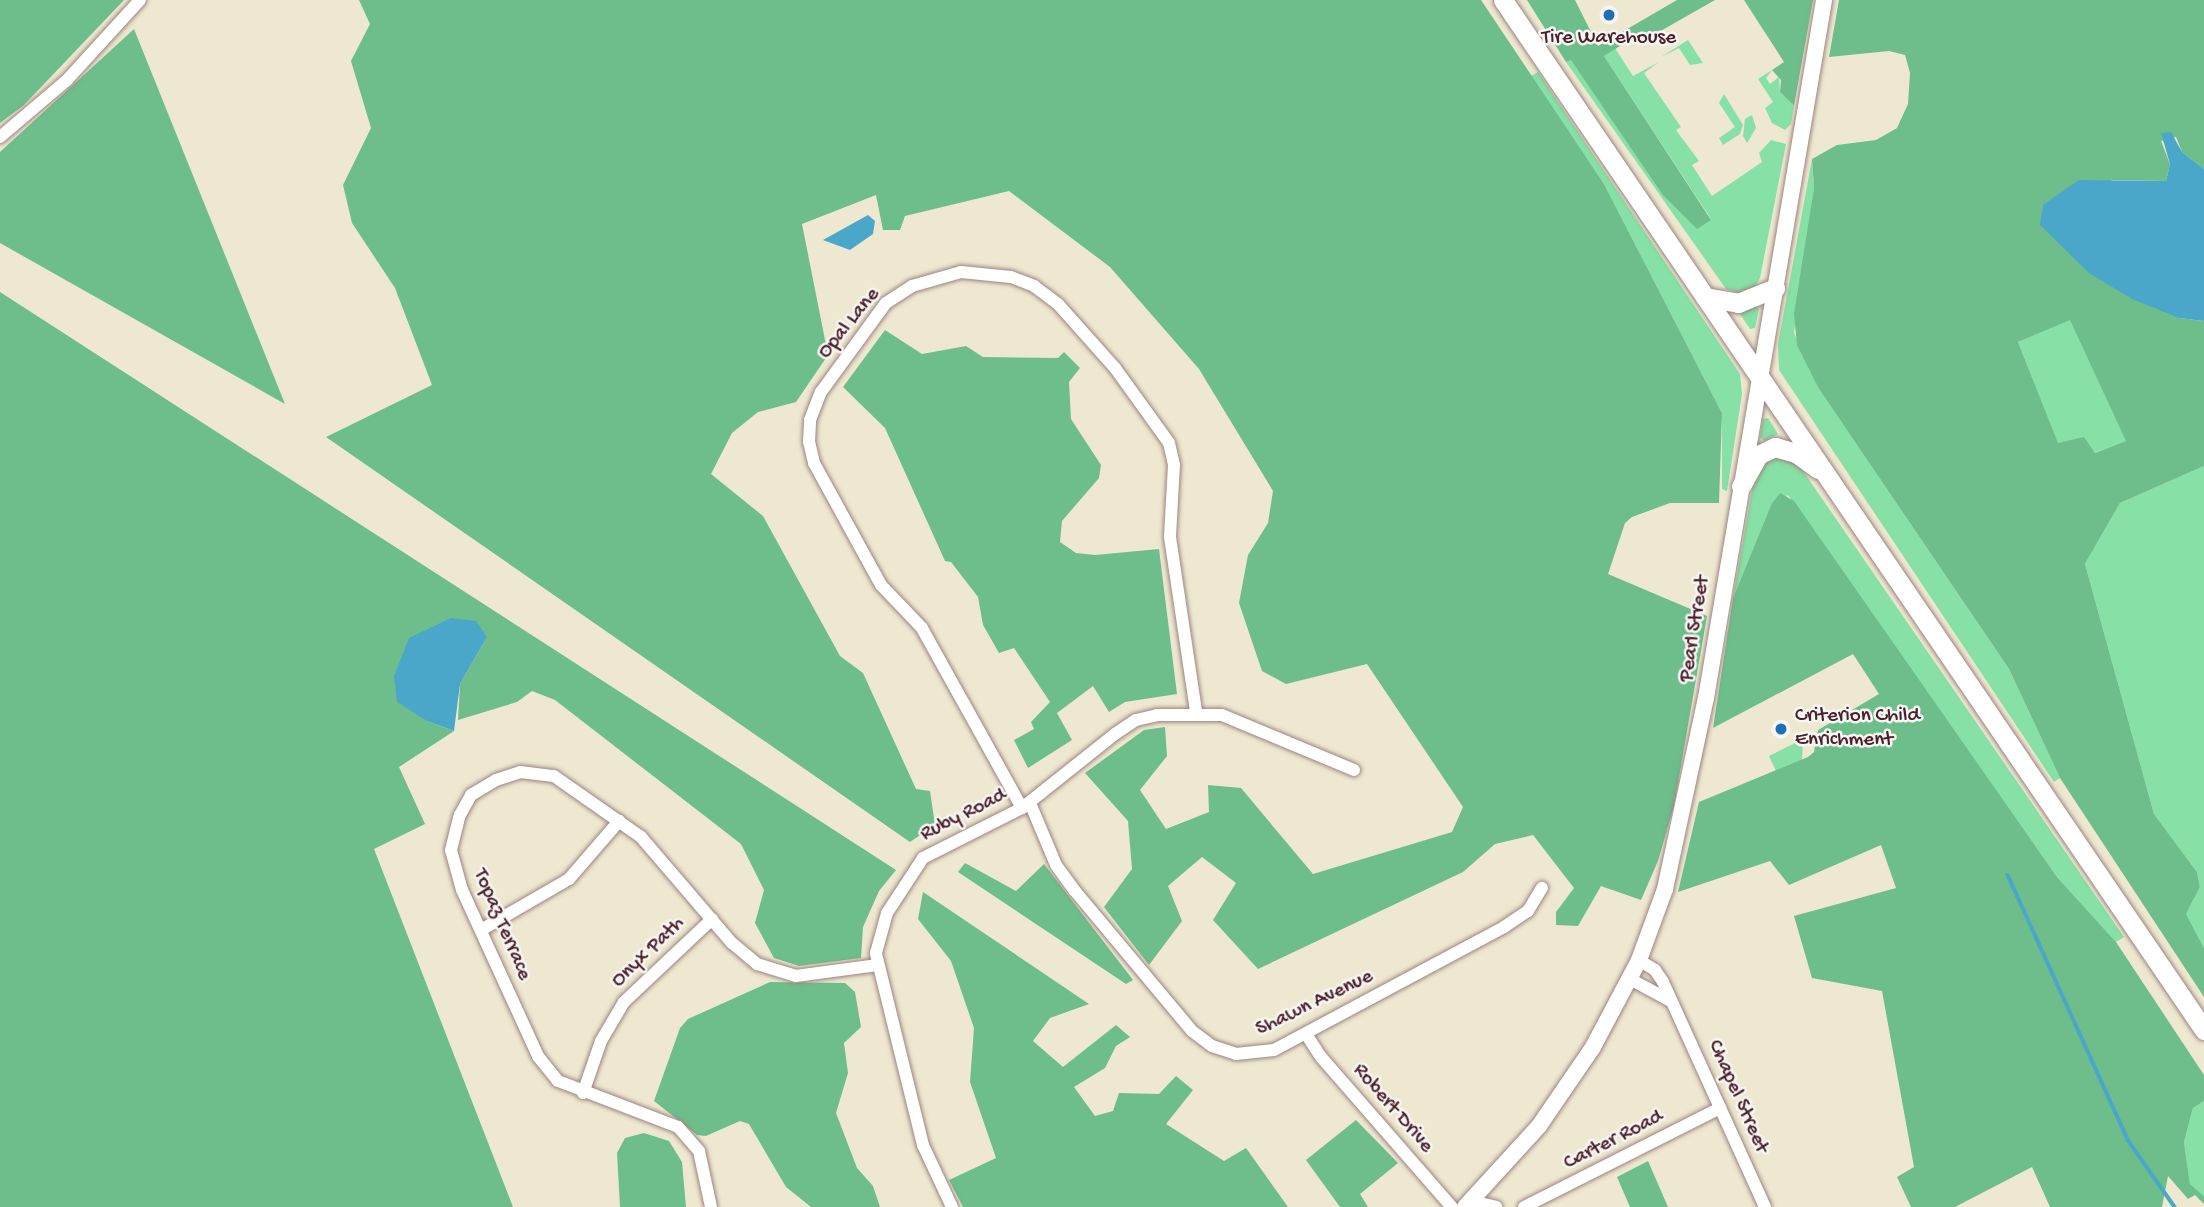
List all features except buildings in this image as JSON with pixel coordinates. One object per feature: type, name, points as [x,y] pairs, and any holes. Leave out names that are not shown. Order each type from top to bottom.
[{"type":"highway","points":[[1503,0],[2204,1030]]},
{"type":"highway","points":[[1705,297],[1738,303],[1775,288]]},
{"type":"highway","points":[[1741,486],[1758,454],[1775,447],[1796,453],[1829,477]]},
{"type":"main road","name":"Pearl Street","points":[[1468,1204],[1520,1151],[1558,1101],[1630,979],[1665,889],[1688,798],[1824,0]]},
{"type":"street","points":[[0,137],[79,69],[140,0]]},
{"type":"street","name":"Opal Lane","points":[[1026,806],[922,628],[881,585],[811,453],[810,420],[816,399],[886,303],[912,286],[961,272],[1011,277],[1034,286],[1058,304],[1115,368],[1169,443],[1174,465],[1170,537],[1196,712]]},
{"type":"street","name":"Ruby Road","points":[[952,1207],[923,1145],[877,965],[876,943],[883,921],[923,858],[1026,806],[1136,720],[1196,712],[1222,715],[1354,770]]},
{"type":"street","name":"Topaz Terrace","points":[[711,1207],[699,1151],[678,1127],[583,1093],[558,1081],[538,1056],[462,890],[451,849],[460,816],[471,795],[520,772],[554,776],[641,837],[712,919],[757,964],[783,974],[823,975],[877,965]]},
{"type":"street","name":"Shawn Avenue","points":[[1026,806],[1056,865],[1075,891],[1201,1040],[1224,1051],[1249,1055],[1274,1050],[1306,1034],[1517,920],[1542,888]]},
{"type":"street","points":[[481,930],[569,879],[619,821]]},
{"type":"street","name":"Onyx Path","points":[[583,1093],[601,1041],[624,1002],[712,919]]},
{"type":"street","name":"Chapel Street","points":[[1639,960],[1655,970],[1672,1003],[1765,1207]]},
{"type":"street","points":[[1630,979],[1672,1003]]},
{"type":"street","name":"Robert Drive","points":[[1306,1034],[1321,1057],[1452,1207]]},
{"type":"street","name":"Carter Road","points":[[1524,1207],[1720,1108]]},
{"type":"street","points":[[1468,1204],[1496,1207]]},
{"type":"green space","points":[[0,0],[124,0],[24,105],[0,123]]},
{"type":"green space","points":[[359,0],[1481,0],[1604,184],[1722,413],[1719,503],[1670,503],[1632,517],[1625,523],[1608,574],[1707,616],[1674,806],[1658,861],[1641,900],[1601,886],[1578,926],[1556,925],[1556,912],[1574,888],[1533,835],[1495,844],[1463,872],[1258,969],[1213,920],[1236,883],[1202,857],[1168,886],[1182,921],[1149,965],[1104,907],[1132,869],[1128,821],[1085,773],[1144,730],[1165,727],[1167,756],[1140,790],[1166,829],[1209,812],[1208,785],[1241,788],[1313,874],[1452,832],[1463,807],[1367,664],[1286,684],[1262,671],[1239,603],[1248,555],[1268,523],[1273,491],[1199,369],[1110,267],[1009,191],[905,216],[900,230],[883,230],[876,195],[802,224],[828,355],[796,402],[758,412],[732,433],[711,474],[763,516],[840,656],[863,673],[916,789],[930,791],[935,825],[910,842],[326,437],[432,385],[395,288],[352,223],[343,185],[371,128],[351,61],[370,24]]},
{"type":"green space","points":[[1527,0],[1575,0],[1598,46],[1677,0],[1715,0],[1643,41],[1639,34],[1604,56],[1711,220],[1697,229],[1662,194],[1571,60],[1566,62]]},
{"type":"green space","points":[[1744,0],[1813,0],[1794,106],[1780,92],[1781,80],[1772,70],[1784,62]]},
{"type":"green space","points":[[1839,0],[2204,0],[2204,169],[2182,152],[2176,137],[2161,141],[2170,164],[2166,181],[2111,180],[2179,318],[2204,321],[2204,466],[2120,503],[2085,564],[2154,814],[2197,872],[2200,887],[2186,914],[2204,948],[2204,997],[2060,778],[2009,669],[1819,389],[1797,345],[1794,314],[1814,188],[1812,159],[1837,145],[1876,140],[1897,128],[1908,104],[1910,73],[1905,55],[1889,51],[1829,57]],"holes":[[[2070,320],[2126,441],[2095,453],[2084,437],[2058,443],[2018,342]]]},
{"type":"green space","points":[[134,29],[285,404],[0,243],[0,152]]},
{"type":"green space","points":[[1688,40],[1703,63],[1690,65],[1679,48],[1661,57]]},
{"type":"green space","points":[[1615,48],[1633,76],[1659,62],[1644,73],[1681,127],[1676,130],[1699,161],[1692,165],[1712,196],[1762,162],[1759,153],[1771,140],[1786,144],[1760,278],[1754,289],[1743,294],[1726,289],[1566,62],[1571,59],[1662,194],[1711,219],[1604,56]]},
{"type":"green space","points":[[1772,70],[1766,78],[1770,84],[1779,77],[1780,92],[1794,106],[1791,124],[1785,130],[1772,123],[1765,108],[1773,102],[1758,79]]},
{"type":"green space","points":[[1538,72],[1740,374],[1742,394],[1727,491],[1722,489],[1722,413],[1604,184],[1531,76]]},
{"type":"green space","points":[[1724,94],[1743,125],[1740,134],[1723,145],[1719,138],[1735,127],[1719,103]]},
{"type":"green space","points":[[1752,115],[1756,128],[1747,143],[1743,136],[1745,119]]},
{"type":"green space","points":[[1812,159],[1814,188],[1794,333],[1819,389],[2009,669],[2060,778],[2054,782],[1779,370],[1778,344]]},
{"type":"green space","points":[[0,292],[896,870],[879,891],[863,927],[861,958],[799,966],[774,958],[755,923],[764,890],[741,844],[555,700],[532,691],[517,702],[458,720],[460,684],[487,637],[427,721],[454,731],[399,767],[425,824],[374,849],[513,1207],[0,1207]]},
{"type":"green space","points":[[1754,305],[1759,309],[1755,328],[1750,329],[1740,314],[1743,308]]},
{"type":"green space","points":[[2070,319],[2127,441],[2094,453],[2058,444],[2018,342]]},
{"type":"green space","points":[[885,330],[922,354],[966,346],[983,357],[1058,358],[1064,352],[1080,368],[1069,382],[1071,419],[1101,465],[1099,478],[1062,521],[1060,542],[1076,553],[1095,555],[1159,549],[1177,694],[1125,702],[1109,712],[1093,686],[1057,713],[1072,740],[1028,768],[1014,740],[1034,729],[1031,722],[1050,702],[1014,648],[999,653],[983,625],[978,597],[951,562],[945,561],[885,428],[843,387]]},
{"type":"green space","points":[[1768,418],[1778,434],[1764,441],[1760,437],[1763,419]]},
{"type":"green space","points":[[1771,454],[1793,459],[1803,471],[2124,937],[2116,942],[2057,877],[1788,495],[1771,505],[1733,598],[1753,485]]},
{"type":"green space","points":[[2204,466],[2204,948],[2186,914],[2200,887],[2197,872],[2154,814],[2085,564],[2120,503]]},
{"type":"green space","points":[[1780,493],[1794,501],[2057,877],[2116,942],[2204,1075],[2204,1101],[2193,1108],[2184,1142],[2190,1184],[2204,1196],[2204,1204],[2195,1195],[2188,1199],[2168,1176],[2162,1207],[2050,1207],[2032,1167],[1955,1207],[1911,1207],[1897,1177],[1914,1167],[1882,991],[1812,978],[1794,916],[1896,888],[1881,845],[1789,885],[1770,861],[1678,892],[1699,802],[1808,757],[1814,752],[1818,730],[1879,694],[1853,654],[1713,728],[1733,598],[1771,505]]},
{"type":"green space","points":[[1803,739],[1802,761],[1776,771],[1769,756]]},
{"type":"green space","points":[[965,863],[1016,891],[1044,864],[1133,980],[1126,984],[958,872]]},
{"type":"green space","points":[[923,892],[1089,1004],[1050,1018],[1033,1041],[1063,1067],[1116,1025],[1130,1037],[1116,1046],[1105,1068],[1074,1087],[1095,1116],[1113,1111],[1119,1093],[1159,1094],[1176,1076],[1193,1090],[1166,1124],[1224,1161],[1246,1148],[1288,1207],[963,1207],[949,1180],[996,1158],[970,1082],[974,1028],[951,961],[918,919]]},
{"type":"green space","points":[[770,982],[845,983],[855,992],[861,1027],[844,1043],[848,1073],[836,1113],[857,1168],[873,1186],[880,1207],[811,1207],[786,1187],[749,1124],[740,1121],[706,1136],[697,1135],[654,1101],[680,1028],[688,1019]]},
{"type":"green space","points":[[2204,1101],[2204,1196],[2190,1184],[2184,1142],[2193,1108]]},
{"type":"green space","points":[[1356,1120],[1398,1163],[1360,1194],[1368,1207],[1340,1207],[1306,1160]]},
{"type":"green space","points":[[644,1133],[669,1141],[682,1162],[686,1207],[620,1207],[617,1153],[625,1138]]},
{"type":"green space","points":[[1648,1161],[1668,1207],[1630,1207],[1617,1177]]},
{"type":"water","points":[[2171,132],[2182,152],[2204,169],[2204,321],[2179,318],[2132,299],[2089,273],[2040,225],[2043,205],[2079,180],[2166,181],[2170,164],[2161,133]]},
{"type":"water","points":[[868,215],[875,221],[873,234],[850,250],[823,240]]},
{"type":"water","points":[[451,618],[476,621],[487,637],[460,684],[454,731],[427,721],[397,702],[394,676],[409,638]]},
{"type":"waterway","points":[[2008,875],[2128,1140],[2175,1207]]},
{"type":"place","name":"Tire Warehouse","points":[[1609,15]]},
{"type":"place","name":"Criterion Child Enrichment","points":[[1781,729]]}]
